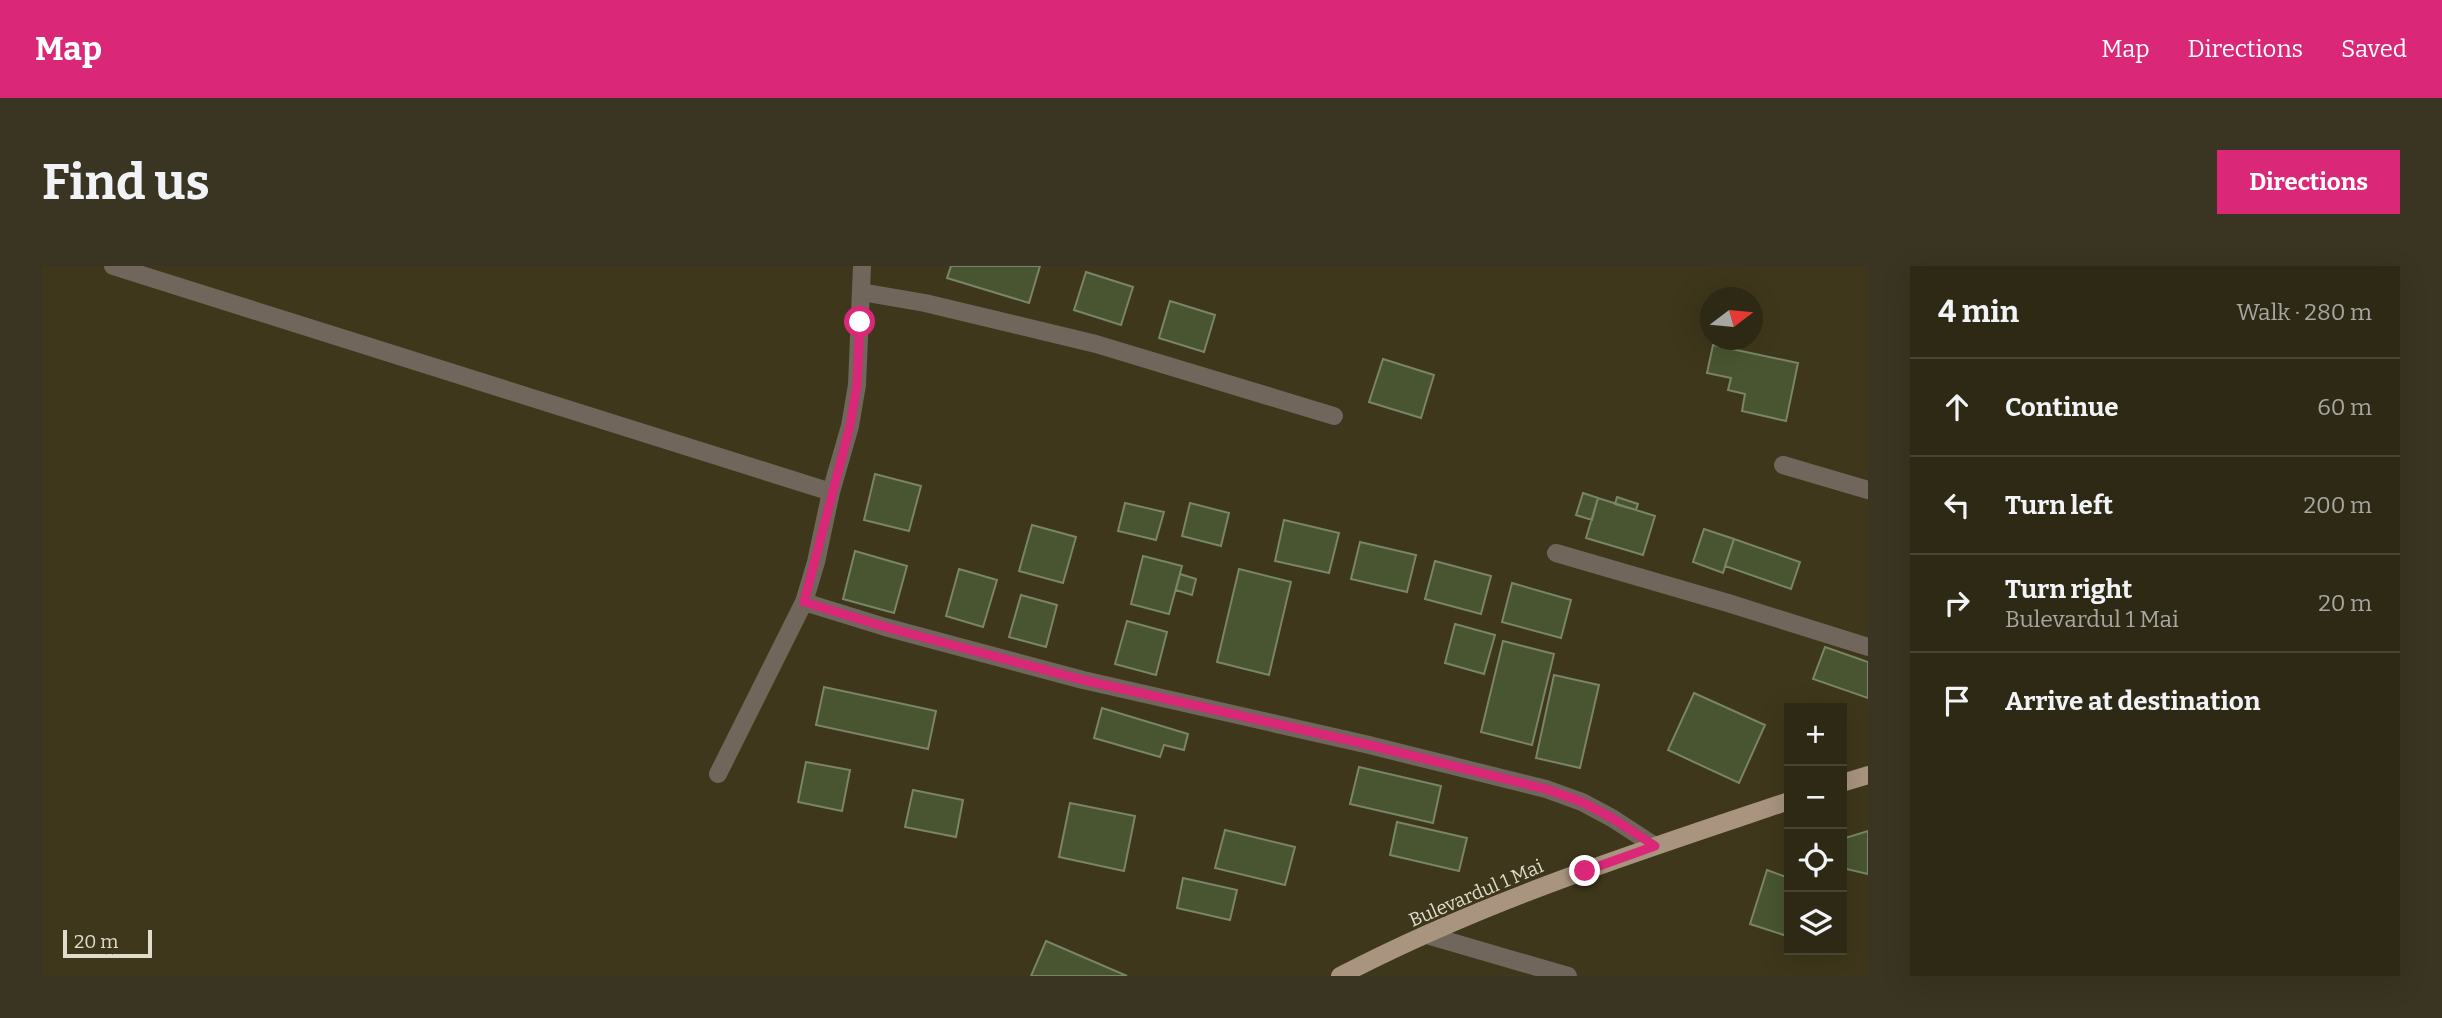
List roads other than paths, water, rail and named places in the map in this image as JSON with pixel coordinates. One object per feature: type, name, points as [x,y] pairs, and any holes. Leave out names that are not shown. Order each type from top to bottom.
[{"type":"main road","points":[[1847,781],[1868,775]]},
{"type":"main road","name":"Bulevardul 1 Mai","points":[[1340,976],[1515,897],[1784,803]]},
{"type":"street","points":[[113,266],[831,492]]},
{"type":"street","points":[[718,774],[804,602],[816,562],[831,492],[850,426],[857,385],[862,266]]},
{"type":"street","points":[[861,292],[925,303],[1096,344],[1334,416]]},
{"type":"street","points":[[1783,465],[1868,490]]},
{"type":"street","points":[[1556,553],[1868,647]]},
{"type":"street","points":[[804,602],[885,627],[1083,680],[1365,744],[1546,789],[1582,802],[1655,846]]},
{"type":"street","points":[[1427,935],[1567,976]]}]
